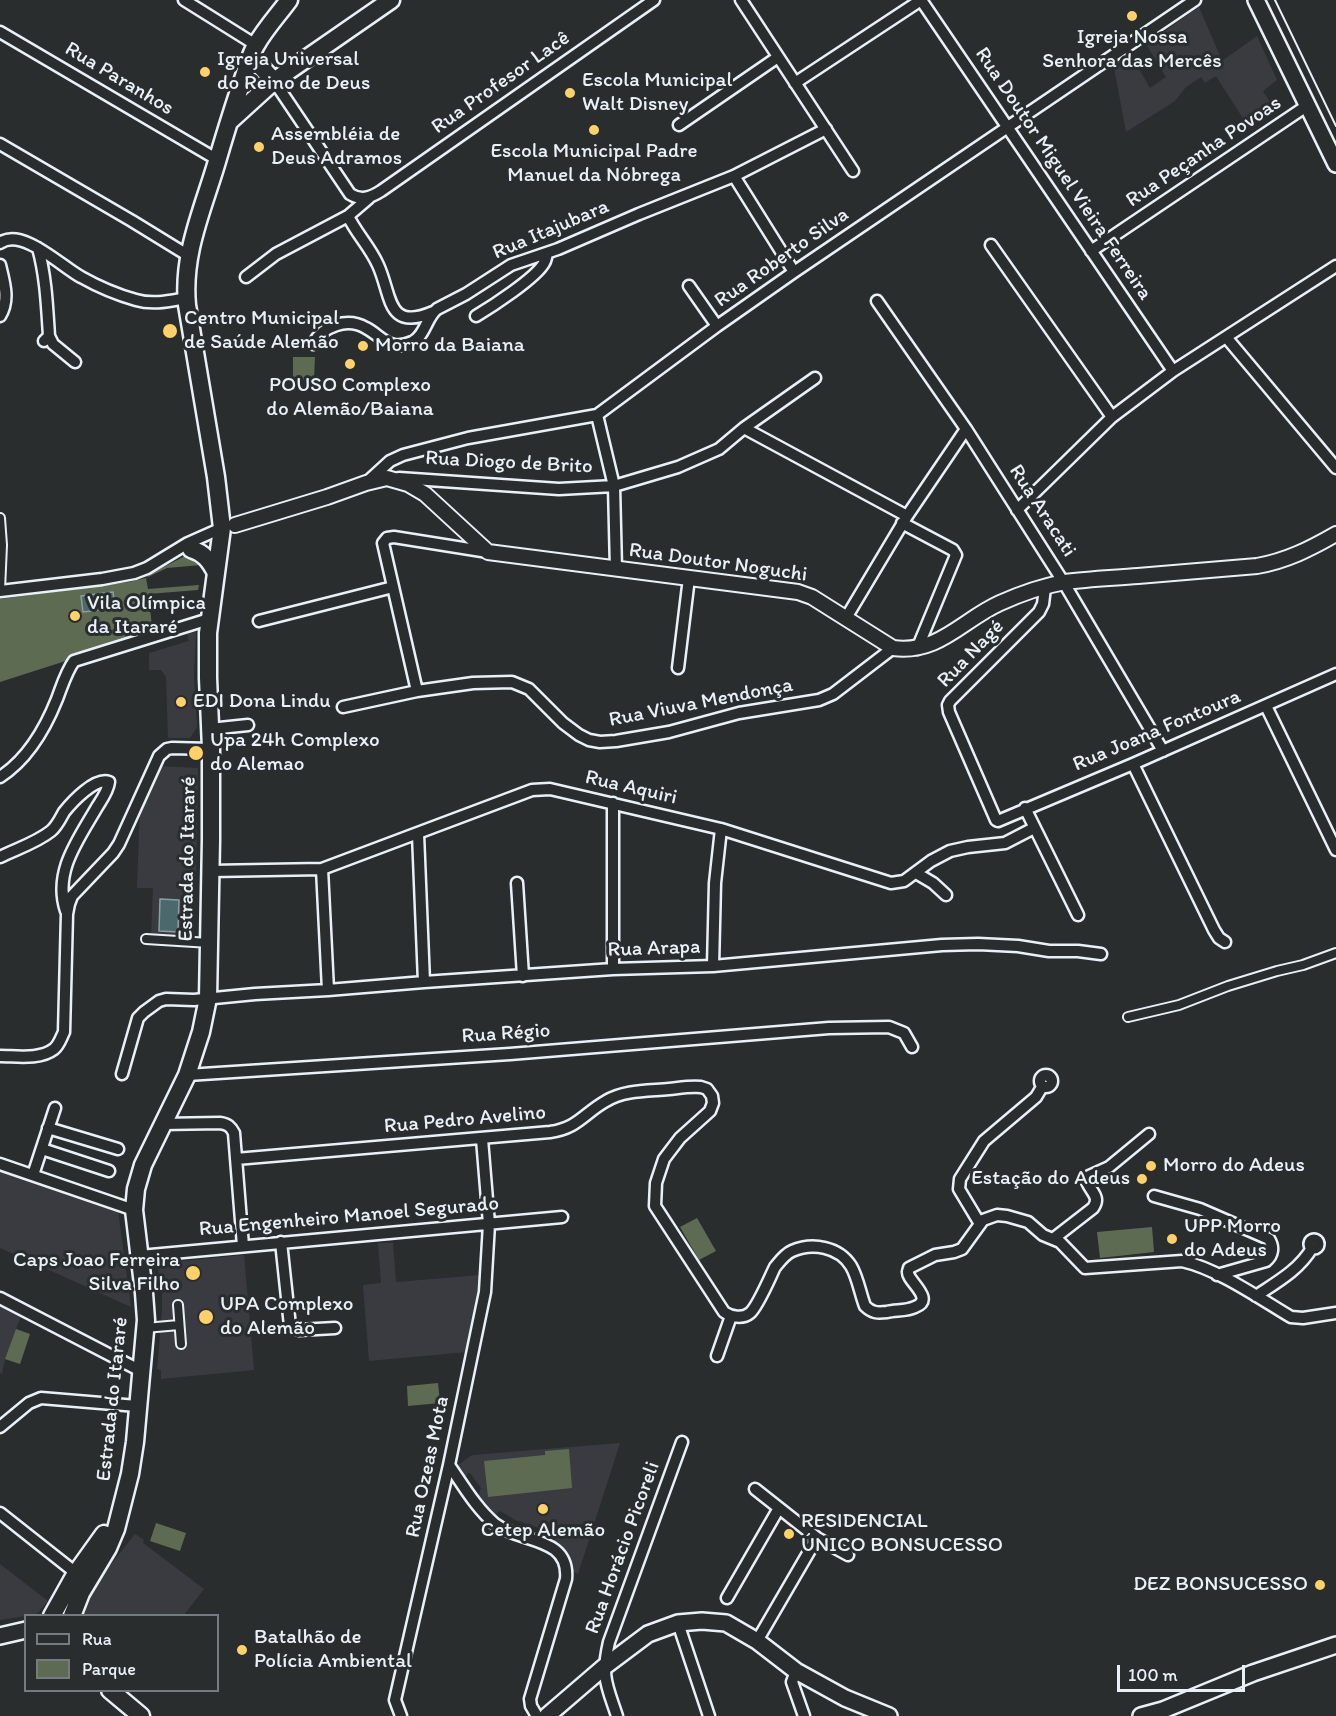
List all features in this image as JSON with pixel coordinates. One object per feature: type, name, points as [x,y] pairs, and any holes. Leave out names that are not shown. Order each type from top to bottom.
[{"type":"main road","name":"Estrada do Itararé","points":[[73,1614],[81,1593],[112,1538],[130,1474],[135,1442],[146,1328],[134,1210],[136,1189],[142,1165],[187,1075],[201,1032],[208,998],[211,871],[209,619],[226,529],[192,340],[186,298],[186,277],[195,226],[253,51],[288,0]]},
{"type":"main road","points":[[227,124],[274,81],[391,0]]},
{"type":"main road","points":[[1256,0],[1336,164]]},
{"type":"main road","points":[[253,51],[274,81]]},
{"type":"main road","points":[[185,549],[198,551],[205,556],[216,573]]},
{"type":"main road","name":"Estrada do Itararé","points":[[52,1614],[76,1574],[119,1514]]},
{"type":"main road","points":[[547,1716],[604,1667],[648,1634],[678,1623],[702,1621],[726,1623],[757,1641],[795,1671],[845,1698],[889,1716]]},
{"type":"main road","points":[[0,1637],[24,1631]]},
{"type":"main road","points":[[0,1637],[24,1640]]},
{"type":"main road","points":[[1141,1716],[1163,1710],[1253,1673],[1336,1644]]},
{"type":"main road","points":[[112,1692],[141,1716]]},
{"type":"street","points":[[184,0],[253,51]]},
{"type":"street","name":"Rua Profesor Lacê","points":[[246,278],[348,216],[369,197],[381,191],[654,0]]},
{"type":"street","points":[[741,0],[853,171]]},
{"type":"street","points":[[795,83],[921,0]]},
{"type":"street","name":"Rua Doutor Miguel Vieira Ferreira","points":[[921,0],[1173,371]]},
{"type":"street","name":"Rua Roberto Silva","points":[[366,483],[390,461],[403,455],[468,438],[597,415],[794,272],[1195,0]]},
{"type":"street","name":"Rua Paranhos","points":[[0,32],[218,160]]},
{"type":"street","points":[[679,125],[778,57]]},
{"type":"street","points":[[274,81],[350,194],[361,199],[369,197]]},
{"type":"street","name":"Rua Peçanha Povoas","points":[[1091,251],[1308,105]]},
{"type":"street","name":"Rua Itajubara","points":[[433,312],[511,265],[547,254],[734,176],[826,129]]},
{"type":"street","points":[[0,144],[189,256]]},
{"type":"street","points":[[734,176],[794,272]]},
{"type":"street","points":[[348,216],[378,263],[390,302],[400,315],[409,318],[422,317],[433,312]]},
{"type":"street","points":[[0,243],[5,240],[15,240],[38,248],[80,277],[135,300],[158,303],[186,298]]},
{"type":"street","points":[[991,245],[1112,417]]},
{"type":"street","points":[[38,248],[46,283],[46,338],[75,362]]},
{"type":"street","points":[[476,316],[503,299],[530,277],[544,263],[547,254]]},
{"type":"street","points":[[0,265],[6,294],[4,309],[0,316]]},
{"type":"street","points":[[1017,510],[1112,417],[1173,371],[1336,266]]},
{"type":"street","points":[[689,286],[717,326]]},
{"type":"street","name":"Rua Aracati","points":[[877,301],[966,429],[1064,583],[1163,750]]},
{"type":"street","points":[[313,344],[327,328],[345,324],[362,326],[392,345],[408,344],[415,341],[422,333],[433,312]]},
{"type":"street","points":[[1226,337],[1336,468]]},
{"type":"street","name":"Rua Diogo de Brito","points":[[387,478],[560,489],[614,486],[667,471],[726,445],[744,428],[815,378]]},
{"type":"street","points":[[597,415],[614,486],[616,569]]},
{"type":"street","points":[[744,428],[905,519],[953,550],[956,555],[917,649]]},
{"type":"street","points":[[846,618],[905,519],[966,429]]},
{"type":"street","points":[[0,518],[2,545],[0,590],[102,579],[134,573],[226,529],[387,478],[408,484],[425,494],[488,552]]},
{"type":"street","points":[[893,648],[917,649],[932,643],[959,629],[998,603],[1020,594],[1064,583],[1265,565],[1294,556],[1336,534]]},
{"type":"street","points":[[417,691],[383,543],[387,538],[394,537],[488,552]]},
{"type":"street","name":"Rua Doutor Noguchi","points":[[488,552],[805,594],[893,648]]},
{"type":"street","points":[[678,668],[688,578]]},
{"type":"street","points":[[259,621],[393,587]]},
{"type":"street","name":"Rua Nagé","points":[[994,819],[948,705],[1039,612],[1043,604],[1045,588]]},
{"type":"street","points":[[0,777],[22,758],[46,725],[74,661],[209,619]]},
{"type":"street","name":"Rua Viuva Mendonça","points":[[344,707],[417,691],[473,683],[512,682],[529,689],[563,723],[579,735],[600,742],[616,741],[669,732],[739,713],[819,700],[833,694],[893,648]]},
{"type":"street","name":"Rua Joana Fontoura","points":[[994,819],[998,821],[1133,764],[1336,674]]},
{"type":"street","points":[[1266,706],[1336,850]]},
{"type":"street","points":[[210,729],[248,724]]},
{"type":"street","points":[[0,1056],[41,1055],[55,1048],[60,1042],[64,1032],[67,914],[72,896],[119,844],[159,756],[172,748],[211,749]]},
{"type":"street","points":[[1133,764],[1214,930],[1225,942]]},
{"type":"street","points":[[0,857],[49,833],[78,798],[96,783],[112,780],[64,872],[62,890],[67,914]]},
{"type":"street","name":"Rua Aquiri","points":[[211,871],[322,869],[532,790],[550,789],[721,829],[882,881],[899,883],[950,851],[1005,843],[1034,828]]},
{"type":"street","points":[[613,969],[614,803]]},
{"type":"street","points":[[1025,808],[1078,915]]},
{"type":"street","points":[[713,966],[715,883],[721,829]]},
{"type":"street","points":[[418,834],[424,982]]},
{"type":"street","points":[[322,869],[328,990]]},
{"type":"street","points":[[916,873],[933,883],[945,895]]},
{"type":"street","points":[[517,883],[523,976]]},
{"type":"street","points":[[146,939],[210,943]]},
{"type":"street","name":"Rua Arapa","points":[[122,1074],[136,1023],[144,1012],[162,1000],[194,1000],[613,969],[713,966],[942,945],[1018,946],[1048,951],[1085,951],[1101,954]]},
{"type":"street","points":[[1128,1017],[1179,1005],[1228,986],[1336,953]]},
{"type":"street","name":"Rua Régio","points":[[187,1075],[510,1054],[829,1028],[889,1027],[904,1033],[912,1047]]},
{"type":"street","name":"Rua Pedro Avelino","points":[[236,1159],[564,1130],[617,1096],[632,1092],[696,1087],[707,1089],[712,1096],[713,1103],[710,1111],[680,1138],[664,1159],[656,1183],[655,1206],[724,1312],[731,1316]]},
{"type":"street","points":[[980,1224],[959,1189],[960,1179],[984,1141],[1036,1097],[1042,1087]]},
{"type":"street","points":[[33,1175],[55,1108]]},
{"type":"street","points":[[162,1124],[220,1123],[227,1124],[234,1134],[243,1246]]},
{"type":"street","points":[[48,1128],[118,1149]]},
{"type":"street","points":[[1053,1239],[1096,1204],[1095,1195],[1087,1182],[1089,1176],[1109,1167],[1149,1134]]},
{"type":"street","name":"Rua Ozeas Mota","points":[[401,1716],[395,1700],[449,1465],[485,1292],[489,1224],[482,1138]]},
{"type":"street","points":[[42,1149],[109,1171]]},
{"type":"street","points":[[0,1164],[134,1210]]},
{"type":"street","points":[[1154,1196],[1200,1209],[1269,1239],[1272,1244],[1272,1255],[1266,1261],[1217,1275]]},
{"type":"street","points":[[717,1356],[731,1316],[742,1316],[753,1311],[775,1267],[792,1251],[808,1247],[826,1248],[843,1257],[850,1264],[868,1310],[878,1313],[913,1308],[919,1306],[922,1294],[908,1275],[909,1268],[934,1255],[962,1249],[980,1224],[991,1216],[1007,1216],[1028,1222],[1043,1235],[1060,1242],[1085,1268],[1182,1261],[1217,1275],[1294,1317],[1336,1313]]},
{"type":"street","name":"Rua Engenheiro Manoel Segurado","points":[[140,1256],[562,1217]]},
{"type":"street","points":[[281,1242],[290,1326],[299,1330],[335,1328]]},
{"type":"street","points":[[1256,1296],[1295,1269],[1312,1248]]},
{"type":"street","points":[[0,1298],[141,1371]]},
{"type":"street","points":[[178,1305],[181,1344]]},
{"type":"street","points":[[146,1328],[179,1325]]},
{"type":"street","points":[[2,1424],[28,1403],[41,1398],[137,1406]]},
{"type":"street","name":"Rua Horácio Picoreli","points":[[604,1667],[609,1642],[682,1442]]},
{"type":"street","points":[[449,1465],[481,1509],[498,1526],[551,1546],[560,1554],[565,1563],[566,1579],[530,1699],[537,1716]]},
{"type":"street","points":[[755,1489],[817,1538],[848,1555]]},
{"type":"street","points":[[727,1598],[779,1508]]},
{"type":"street","points":[[0,1513],[76,1574]]},
{"type":"street","points":[[757,1641],[817,1538]]},
{"type":"street","points":[[678,1623],[709,1716]]},
{"type":"street","points":[[604,1667],[606,1684],[617,1716]]},
{"type":"street","points":[[795,1671],[792,1682],[804,1716]]},
{"type":"shaded area","points":[[1199,7],[1222,61],[1257,36],[1277,80],[1263,91],[1275,110],[1249,128],[1216,76],[1205,83],[1201,77],[1186,87],[1175,101],[1126,132],[1113,62],[1129,52],[1150,88],[1166,77],[1146,44]]},
{"type":"shaded area","points":[[196,632],[194,676],[197,727],[190,738],[168,738],[166,677],[161,670],[149,670],[149,653],[189,641],[187,634]]},
{"type":"shaded area","points":[[158,766],[198,768],[196,880],[187,880],[185,938],[151,937],[153,888],[137,888],[140,806]]},
{"type":"shaded area","points":[[0,1171],[115,1207],[118,1210],[131,1307],[0,1248]]},
{"type":"shaded area","points":[[378,1243],[393,1243],[396,1282],[480,1275],[480,1292],[467,1352],[369,1361],[363,1285],[381,1283]]},
{"type":"shaded area","name":"UPA Complexo do Alemão","points":[[244,1255],[254,1370],[161,1379],[161,1370],[157,1369],[162,1311],[158,1268],[160,1265]]},
{"type":"shaded area","points":[[0,1304],[21,1316],[16,1329],[30,1334],[20,1364],[5,1359],[2,1374],[0,1373]]},
{"type":"shaded area","name":"Cetep Alemão","points":[[620,1443],[578,1574],[573,1572],[568,1556],[555,1543],[553,1533],[515,1520],[500,1511],[496,1518],[478,1498],[481,1488],[470,1473],[465,1478],[457,1469],[458,1465],[472,1455]]},
{"type":"shaded area","points":[[135,1534],[144,1540],[143,1543],[204,1589],[185,1614],[84,1614],[87,1601],[97,1582]]},
{"type":"shaded area","points":[[0,1564],[48,1601],[38,1613],[0,1620]]},
{"type":"green space","points":[[293,357],[315,357],[314,380],[293,380]]},
{"type":"green space","points":[[187,555],[201,560],[201,565],[167,568],[146,578]]},
{"type":"green space","name":"Vila Olímpica da Itararé","points":[[146,578],[148,589],[199,585],[198,590],[148,594],[153,633],[0,682],[0,599]]},
{"type":"green space","points":[[697,1218],[716,1251],[699,1260],[680,1227]]},
{"type":"green space","points":[[1152,1227],[1154,1252],[1100,1258],[1097,1232]]},
{"type":"green space","points":[[16,1329],[30,1334],[20,1364],[5,1359]]},
{"type":"green space","points":[[438,1383],[440,1403],[408,1406],[407,1386]]},
{"type":"green space","points":[[569,1449],[572,1488],[488,1497],[484,1461],[545,1455],[545,1451]]},
{"type":"green space","points":[[156,1523],[186,1533],[180,1551],[150,1541]]},
{"type":"water","points":[[113,592],[115,608],[83,612],[81,596]]},
{"type":"water","points":[[160,899],[179,900],[178,932],[159,931]]},
{"type":"railway","points":[[1275,0],[1336,126]]},
{"type":"place","name":"Igreja Nossa Senhora das Mercês","points":[[1132,16]]},
{"type":"place","name":"Igreja Universal do Reino de Deus","points":[[205,72]]},
{"type":"place","name":"Escola Municipal Walt Disney","points":[[570,93]]},
{"type":"place","name":"Escola Municipal Padre Manuel da Nóbrega","points":[[594,130]]},
{"type":"place","name":"Assembléia de Deus Adramos","points":[[259,147]]},
{"type":"place","name":"Centro Municipal de Saúde Alemão","points":[[170,331]]},
{"type":"place","name":"Morro da Baiana","points":[[363,346]]},
{"type":"place","name":"POUSO Complexo do Alemão/Baiana","points":[[350,364]]},
{"type":"place","name":"Vila Olímpica da Itararé","points":[[75,616]]},
{"type":"place","name":"EDI Dona Lindu","points":[[181,702]]},
{"type":"place","name":"Upa 24h Complexo do Alemao","points":[[196,753]]},
{"type":"place","name":"Morro do Adeus","points":[[1151,1166]]},
{"type":"place","name":"Estação do Adeus","points":[[1142,1179]]},
{"type":"place","name":"UPP Morro do Adeus","points":[[1172,1239]]},
{"type":"place","name":"Caps Joao Ferreira Silva Filho","points":[[193,1273]]},
{"type":"place","name":"UPA Complexo do Alemão","points":[[206,1317]]},
{"type":"place","name":"Cetep Alemão","points":[[543,1509]]},
{"type":"place","name":"RESIDENCIAL ÚNICO BONSUCESSO","points":[[789,1534]]},
{"type":"place","name":"DEZ BONSUCESSO","points":[[1320,1585]]},
{"type":"place","name":"Batalhão de Polícia Ambiental","points":[[242,1650]]}]
